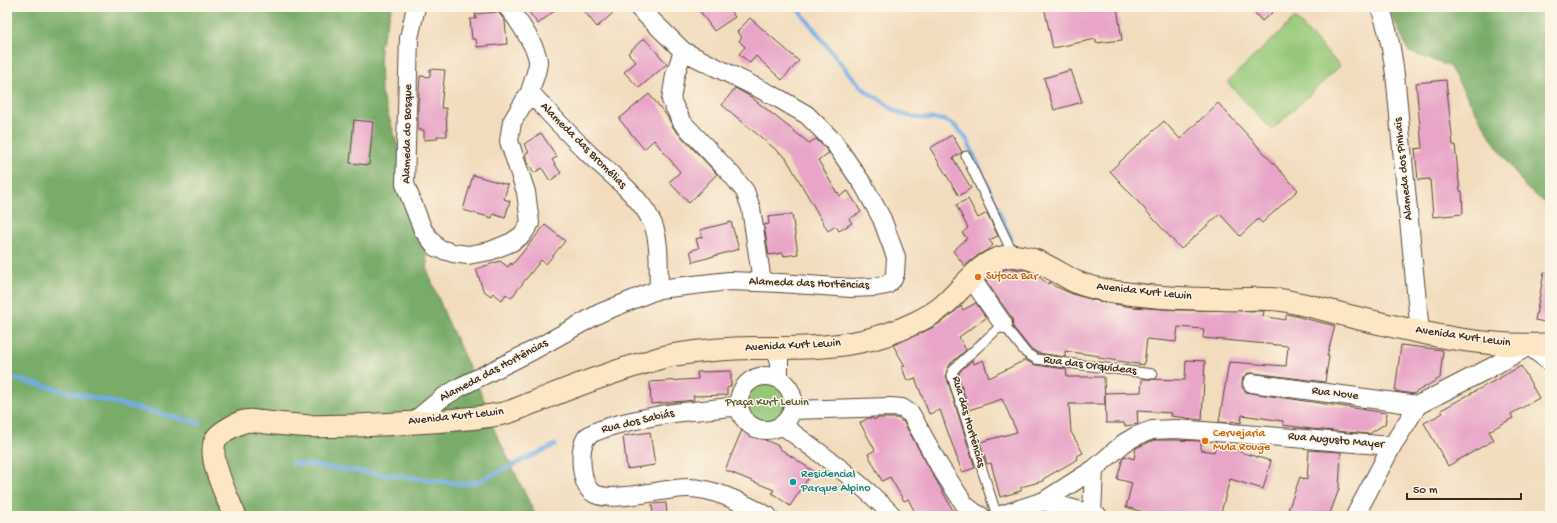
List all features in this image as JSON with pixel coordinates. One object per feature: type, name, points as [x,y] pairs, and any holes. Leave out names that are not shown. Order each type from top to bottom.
[{"type":"main road","name":"Avenida Kurt Lewin","points":[[235,516],[218,474],[214,456],[216,438],[229,428],[247,421],[303,426],[352,426],[463,419],[505,413],[601,377],[668,356],[750,348],[779,349],[827,346],[860,341],[886,335],[942,307],[971,278],[993,260],[1005,257],[1014,256],[1035,260],[1077,282],[1103,290],[1157,296],[1217,299],[1275,299],[1302,303],[1420,332],[1494,344],[1539,345]]},
{"type":"street","name":"Alameda do Bosque","points":[[416,7],[409,38],[405,184],[423,230],[437,248],[453,253],[468,255],[490,251],[512,242],[522,235],[530,223],[526,192],[509,141],[512,122],[530,92]]},
{"type":"street","name":"Alameda das Bromélias","points":[[507,7],[517,17],[538,61],[530,92],[559,125],[621,184],[640,204],[652,220],[656,237],[659,289]]},
{"type":"street","name":"Alameda das Hortências","points":[[412,423],[442,398],[460,387],[532,351],[600,313],[659,289],[729,281],[851,288],[876,287],[886,285],[893,279],[895,274],[896,257],[882,219],[864,186],[833,141],[807,115],[778,98],[683,51],[638,7]]},
{"type":"street","name":"Alameda dos Pinhais","points":[[1380,7],[1385,20],[1392,59],[1420,332]]},
{"type":"street","points":[[683,51],[675,75],[671,100],[682,122],[745,191],[751,208],[762,282]]},
{"type":"street","name":"Rua das Orquídeas","points":[[971,278],[1004,324]]},
{"type":"street","points":[[1539,345],[1550,362]]},
{"type":"street","name":"Rua Augusto Mayer","points":[[997,516],[1044,501],[1094,468],[1124,443],[1136,436],[1152,430],[1175,429],[1392,446],[1418,405],[1539,345]]},
{"type":"street","points":[[779,349],[779,379]]},
{"type":"street","points":[[762,376],[771,376],[779,379],[791,392],[793,401],[789,419],[775,429],[767,431],[759,430],[746,421],[739,406],[742,390],[754,379],[762,376]]},
{"type":"street","name":"Rua Nove","points":[[1252,384],[1418,405]]},
{"type":"street","name":"Rua dos Sabiás","points":[[739,406],[688,411],[650,417],[612,426],[596,432],[586,438],[582,448],[582,468],[586,486],[594,494],[615,498],[666,489],[690,488],[723,495],[768,516]]},
{"type":"street","points":[[792,410],[902,408],[911,414],[940,467],[965,505],[981,516]]},
{"type":"street","points":[[782,425],[841,468],[875,497],[893,516]]},
{"type":"street","points":[[1355,516],[1392,446]]},
{"type":"street","points":[[1044,501],[1095,515],[1094,468]]},
{"type":"lane","points":[[966,156],[1014,256]]},
{"type":"lane","name":"Rua das Orquídeas","points":[[1004,324],[1026,353],[1036,359],[1153,374]]},
{"type":"lane","name":"Rua das Hortências","points":[[997,516],[952,376],[956,367],[1004,324]]},
{"type":"green space","points":[[7,7],[392,7],[380,46],[381,92],[424,230],[428,272],[446,317],[486,404],[487,415],[536,516],[7,516]]},
{"type":"green space","points":[[1388,7],[1550,7],[1550,206],[1526,188],[1492,139],[1449,66],[1409,52]]},
{"type":"green space","points":[[1295,18],[1340,66],[1272,130],[1227,82]]},
{"type":"green space","name":"Praça Kurt Lewin","points":[[763,382],[771,382],[776,383],[783,388],[788,395],[788,413],[783,420],[776,425],[763,426],[755,423],[748,416],[745,408],[745,400],[748,392],[755,385]]},
{"type":"building","points":[[525,7],[559,7],[538,24]]},
{"type":"building","points":[[581,7],[620,7],[597,27]]},
{"type":"building","points":[[697,7],[727,7],[735,17],[714,31]]},
{"type":"building","points":[[1044,7],[1117,7],[1122,40],[1096,43],[1096,39],[1053,48]]},
{"type":"building","points":[[1250,7],[1279,7],[1262,21]]},
{"type":"building","points":[[498,12],[505,21],[507,44],[477,47],[476,39],[472,39],[470,19],[476,19],[475,14]]},
{"type":"building","points":[[750,18],[799,61],[782,80],[756,56],[750,63],[739,54],[745,47],[739,41],[742,37],[737,32]]},
{"type":"building","points":[[644,38],[667,64],[639,88],[624,72],[636,62],[628,53]]},
{"type":"building","points":[[430,69],[445,70],[441,108],[446,108],[447,136],[437,136],[437,139],[424,140],[424,130],[418,130],[420,76],[430,77]]},
{"type":"building","points":[[1071,70],[1082,102],[1054,110],[1044,78]]},
{"type":"building","points":[[1446,80],[1453,145],[1455,145],[1460,191],[1462,191],[1463,214],[1433,217],[1430,179],[1418,180],[1415,149],[1422,148],[1416,83]]},
{"type":"building","points":[[735,88],[751,97],[809,143],[816,139],[825,148],[829,153],[818,160],[837,193],[838,192],[840,196],[848,191],[861,212],[849,219],[852,223],[839,231],[836,226],[828,231],[786,158],[722,105]]},
{"type":"building","points":[[649,94],[667,116],[674,129],[717,174],[689,203],[669,182],[680,172],[654,140],[644,149],[619,119]]},
{"type":"building","points":[[1218,103],[1298,190],[1262,223],[1258,219],[1240,236],[1220,214],[1181,249],[1110,171],[1164,121],[1180,139]]},
{"type":"building","points":[[354,120],[373,122],[369,165],[350,163]]},
{"type":"building","points":[[541,133],[557,157],[552,160],[561,173],[550,181],[542,168],[534,173],[525,154],[529,152],[524,144]]},
{"type":"building","points":[[952,135],[962,152],[953,158],[971,188],[959,196],[930,148]]},
{"type":"building","points":[[473,175],[508,185],[504,199],[510,201],[505,218],[493,214],[492,218],[463,210]]},
{"type":"building","points":[[968,199],[978,218],[987,213],[998,236],[989,240],[993,245],[990,248],[965,266],[953,251],[967,238],[962,233],[968,228],[956,205]]},
{"type":"building","points":[[792,214],[798,254],[784,256],[783,253],[769,255],[764,225],[769,224],[768,217]]},
{"type":"building","points":[[731,222],[739,249],[693,262],[690,251],[699,248],[696,239],[702,237],[700,230]]},
{"type":"building","points":[[545,225],[565,241],[546,264],[541,260],[511,298],[506,294],[502,300],[493,293],[491,296],[483,290],[476,269],[500,261],[508,267],[511,263],[512,265]]},
{"type":"building","points":[[1006,269],[1028,271],[1038,276],[1048,284],[1050,282],[1054,286],[1075,295],[1102,302],[1132,307],[1178,310],[1264,311],[1263,316],[1285,320],[1287,314],[1335,326],[1327,356],[1329,356],[1325,382],[1248,373],[1243,377],[1242,387],[1246,392],[1251,393],[1387,413],[1385,424],[1369,434],[1283,425],[1283,421],[1242,415],[1241,423],[1231,421],[1231,423],[1219,422],[1229,362],[1286,366],[1288,346],[1203,338],[1204,329],[1178,327],[1176,342],[1147,339],[1144,365],[1065,351],[1065,357],[1038,353],[1030,348],[1013,327],[1012,318],[986,281]]},
{"type":"building","points":[[1544,273],[1550,274],[1550,323],[1535,320]]},
{"type":"building","points":[[976,303],[986,318],[959,337],[966,350],[951,363],[946,375],[975,468],[962,472],[940,410],[929,414],[915,378],[907,381],[902,367],[905,366],[893,345],[930,329],[946,319],[961,306],[963,310]]},
{"type":"building","points":[[1401,345],[1443,350],[1440,378],[1413,394],[1395,391]]},
{"type":"building","points":[[972,360],[974,364],[983,360],[989,378],[1025,360],[1035,365],[1066,369],[1067,377],[1104,377],[1105,404],[1069,404],[1071,432],[1083,453],[1077,456],[1078,459],[1043,479],[1043,481],[1021,487],[1021,491],[1000,497],[991,463],[987,464],[980,442],[1017,432],[1002,399],[969,410],[958,376],[960,371]]},
{"type":"building","points":[[1186,360],[1205,361],[1202,420],[1171,416],[1172,413],[1137,411],[1138,424],[1125,426],[1124,423],[1106,423],[1105,393],[1141,392],[1142,379],[1185,380]]},
{"type":"building","points":[[1521,366],[1539,398],[1511,414],[1513,418],[1489,431],[1494,440],[1448,466],[1424,423],[1443,413],[1441,410]]},
{"type":"building","points":[[731,371],[731,386],[727,388],[727,395],[693,396],[694,400],[651,404],[650,382],[698,379],[697,372]]},
{"type":"building","points":[[868,418],[873,418],[874,420],[877,418],[898,418],[903,421],[954,512],[946,516],[917,516],[908,499],[904,501],[890,477],[882,481],[868,454],[875,450],[860,423]]},
{"type":"building","points":[[742,430],[779,446],[779,448],[813,471],[790,506],[772,493],[774,490],[725,470]]},
{"type":"building","points":[[650,432],[655,465],[627,469],[623,436]]},
{"type":"building","points":[[1154,440],[1201,441],[1201,450],[1214,452],[1216,445],[1240,450],[1240,452],[1271,461],[1263,489],[1230,479],[1220,516],[1157,516],[1126,507],[1132,483],[1117,479],[1123,458],[1125,456],[1134,459],[1136,448]]},
{"type":"building","points":[[1309,450],[1341,452],[1339,489],[1329,516],[1286,516],[1300,477],[1307,480]]},
{"type":"building","points":[[666,503],[667,516],[653,516],[652,504]]},
{"type":"waterway","points":[[796,7],[844,68],[869,93],[902,114],[912,117],[938,119],[952,124],[959,130],[967,140],[1011,238]]},
{"type":"waterway","points":[[7,377],[199,423]]},
{"type":"waterway","points":[[292,463],[462,484],[477,482],[555,445]]},
{"type":"place","name":"Sufoca Bar","points":[[978,277]]},
{"type":"place","name":"Cervejaria Mula Rouge","points":[[1205,441]]},
{"type":"place","name":"Residencial Parque Alpino","points":[[793,482]]}]
